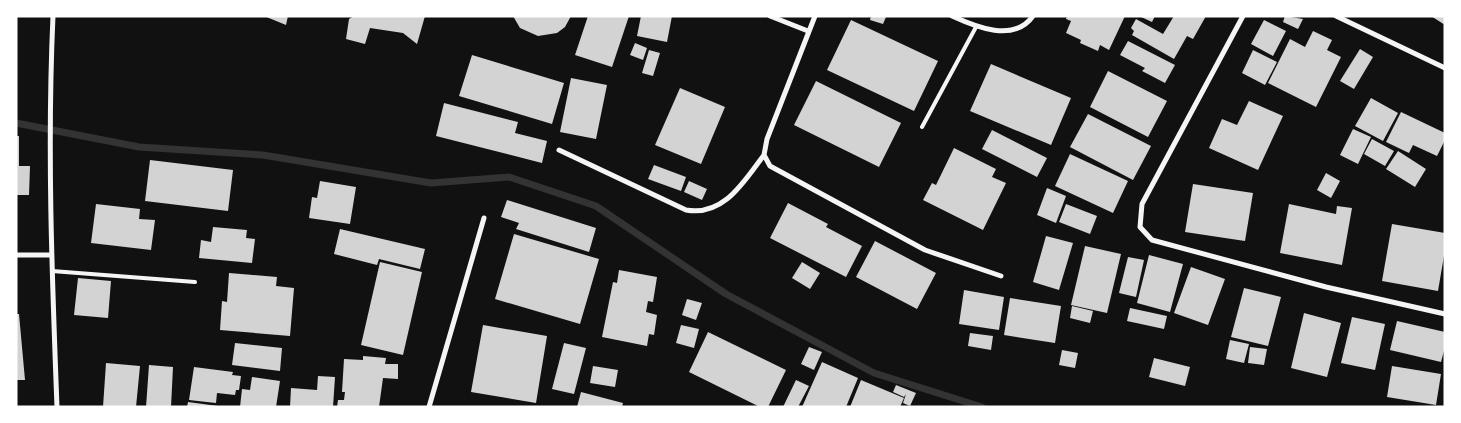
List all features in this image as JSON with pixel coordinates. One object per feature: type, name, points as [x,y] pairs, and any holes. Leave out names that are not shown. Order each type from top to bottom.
[{"type":"street","points":[[54,16],[50,86],[51,255],[57,407]]},
{"type":"street","points":[[770,16],[808,31]]},
{"type":"street","points":[[559,150],[686,210],[700,212],[727,201],[764,155],[767,139],[815,16]]},
{"type":"street","points":[[952,16],[976,27],[1012,30],[1027,24],[1033,16]]},
{"type":"street","points":[[1243,16],[1142,204],[1140,227],[1152,240],[1326,287],[1445,314]]},
{"type":"street","points":[[1336,16],[1445,68]]},
{"type":"street","points":[[764,155],[770,166],[925,250],[1001,276]]},
{"type":"street","points":[[429,407],[484,218]]},
{"type":"street","points":[[16,255],[51,255]]},
{"type":"lane","points":[[922,128],[976,27]]},
{"type":"lane","points":[[52,271],[195,282]]},
{"type":"building","points":[[264,16],[288,16],[286,25]]},
{"type":"building","points":[[354,16],[425,16],[417,44],[403,33],[370,28],[365,44],[346,39],[349,19]]},
{"type":"building","points":[[513,16],[571,16],[565,27],[557,33],[538,36],[520,28]]},
{"type":"building","points":[[588,16],[629,16],[612,67],[575,55]]},
{"type":"building","points":[[641,16],[672,16],[667,42],[637,36]]},
{"type":"building","points":[[871,16],[886,17],[883,24],[870,20]]},
{"type":"building","points":[[1067,16],[1125,16],[1109,50],[1100,45],[1098,51],[1080,43],[1081,40],[1066,33],[1071,21],[1066,19]]},
{"type":"building","points":[[1139,16],[1155,16],[1152,22]]},
{"type":"building","points":[[1174,16],[1206,16],[1193,39],[1187,36],[1174,59],[1132,35],[1134,31],[1131,28],[1136,19],[1163,34]]},
{"type":"building","points":[[1285,16],[1303,19],[1298,29],[1283,22]]},
{"type":"building","points":[[1431,16],[1445,16],[1445,25]]},
{"type":"building","points":[[851,20],[938,61],[914,111],[827,70]]},
{"type":"building","points":[[1264,20],[1286,31],[1273,56],[1251,44]]},
{"type":"building","points":[[1313,31],[1332,40],[1327,50],[1341,57],[1316,107],[1268,83],[1290,39],[1305,47]]},
{"type":"building","points":[[1128,41],[1175,65],[1165,83],[1142,71],[1145,68],[1120,55]]},
{"type":"building","points":[[635,43],[647,48],[643,60],[630,55]]},
{"type":"building","points":[[1360,49],[1373,57],[1354,89],[1340,81]]},
{"type":"building","points":[[649,50],[660,53],[653,76],[642,73]]},
{"type":"building","points":[[1253,50],[1277,62],[1265,85],[1242,73]]},
{"type":"building","points":[[472,55],[564,83],[552,124],[459,96]]},
{"type":"building","points":[[991,64],[1071,98],[1051,145],[970,111]]},
{"type":"building","points":[[1108,71],[1167,101],[1148,137],[1090,107]]},
{"type":"building","points":[[571,78],[607,85],[596,139],[560,132]]},
{"type":"building","points":[[816,81],[901,123],[879,167],[794,125]]},
{"type":"building","points":[[680,88],[725,107],[701,164],[655,145]]},
{"type":"building","points":[[1371,98],[1398,113],[1383,141],[1355,126]]},
{"type":"building","points":[[1249,101],[1283,116],[1258,170],[1209,148],[1222,119],[1237,125]]},
{"type":"building","points":[[444,103],[518,122],[515,133],[547,141],[542,163],[436,136]]},
{"type":"building","points":[[1401,112],[1445,133],[1445,140],[1437,156],[1413,145],[1409,153],[1386,142]]},
{"type":"building","points":[[1088,114],[1151,146],[1133,180],[1070,147]]},
{"type":"building","points":[[1353,129],[1371,137],[1358,164],[1340,155]]},
{"type":"building","points":[[992,130],[1047,158],[1037,177],[982,149]]},
{"type":"building","points":[[16,136],[19,136],[19,166],[30,166],[29,195],[16,195]]},
{"type":"building","points":[[1372,139],[1394,151],[1385,166],[1364,154]]},
{"type":"building","points":[[954,148],[996,169],[992,177],[1006,183],[983,230],[923,200],[932,183],[936,185]]},
{"type":"building","points":[[1398,151],[1426,169],[1415,187],[1386,169]]},
{"type":"building","points":[[1070,154],[1128,181],[1113,213],[1055,186]]},
{"type":"building","points":[[150,160],[233,170],[228,211],[145,201]]},
{"type":"building","points":[[654,165],[686,177],[681,191],[648,179]]},
{"type":"building","points":[[1326,173],[1340,181],[1331,198],[1317,190]]},
{"type":"building","points":[[320,181],[356,187],[350,224],[309,218],[312,197],[317,198]]},
{"type":"building","points":[[689,181],[707,189],[702,200],[684,192]]},
{"type":"building","points":[[1193,184],[1253,193],[1245,241],[1185,232]]},
{"type":"building","points":[[1047,188],[1066,196],[1056,223],[1037,215]]},
{"type":"building","points":[[507,200],[596,228],[589,252],[516,229],[519,223],[501,217]]},
{"type":"building","points":[[788,203],[828,224],[826,227],[862,246],[846,277],[770,238]]},
{"type":"building","points":[[96,204],[140,209],[139,219],[155,220],[151,250],[91,243]]},
{"type":"building","points":[[1066,204],[1097,216],[1090,234],[1059,222]]},
{"type":"building","points":[[1289,204],[1336,214],[1337,206],[1352,208],[1342,265],[1280,253]]},
{"type":"building","points":[[1392,224],[1445,233],[1445,250],[1438,291],[1382,281]]},
{"type":"building","points":[[213,227],[247,230],[246,238],[255,239],[252,263],[199,258],[201,240],[211,242]]},
{"type":"building","points":[[340,229],[425,249],[420,269],[379,259],[377,265],[334,254]]},
{"type":"building","points":[[514,234],[599,259],[580,324],[495,299]]},
{"type":"building","points":[[1046,236],[1073,243],[1059,290],[1033,282]]},
{"type":"building","points":[[875,241],[936,273],[917,309],[856,277]]},
{"type":"building","points":[[1085,246],[1121,254],[1107,313],[1071,305]]},
{"type":"building","points":[[1149,255],[1183,264],[1170,312],[1137,303]]},
{"type":"building","points":[[1128,257],[1144,260],[1136,297],[1119,293]]},
{"type":"building","points":[[380,262],[422,272],[403,355],[361,345]]},
{"type":"building","points":[[802,262],[820,273],[810,289],[792,278]]},
{"type":"building","points":[[1191,267],[1225,279],[1208,325],[1174,313]]},
{"type":"building","points":[[619,270],[657,277],[653,302],[648,301],[646,312],[657,315],[654,335],[649,334],[647,346],[602,337],[613,282],[617,283]]},
{"type":"building","points":[[229,273],[277,277],[276,286],[294,288],[290,336],[220,330],[222,301],[227,302]]},
{"type":"building","points":[[78,278],[111,281],[108,318],[74,315]]},
{"type":"building","points":[[1244,288],[1281,297],[1268,346],[1231,337]]},
{"type":"building","points":[[964,290],[1004,297],[999,330],[959,324]]},
{"type":"building","points":[[1010,298],[1061,306],[1055,343],[1004,335]]},
{"type":"building","points":[[687,299],[702,303],[696,320],[682,315]]},
{"type":"building","points":[[1072,306],[1093,311],[1090,323],[1070,318]]},
{"type":"building","points":[[1130,308],[1167,316],[1164,329],[1127,321]]},
{"type":"building","points":[[1304,313],[1341,323],[1327,377],[1291,368]]},
{"type":"building","points":[[16,314],[19,314],[25,380],[16,380]]},
{"type":"building","points":[[1352,317],[1385,324],[1375,370],[1341,363]]},
{"type":"building","points":[[1397,321],[1445,332],[1445,347],[1441,362],[1390,350]]},
{"type":"building","points":[[483,325],[547,336],[536,403],[471,392]]},
{"type":"building","points":[[681,325],[699,329],[694,348],[676,343]]},
{"type":"building","points":[[708,332],[786,370],[768,407],[760,407],[689,372]]},
{"type":"building","points":[[970,333],[993,336],[991,350],[968,346]]},
{"type":"building","points":[[1230,340],[1249,344],[1244,363],[1226,359]]},
{"type":"building","points":[[235,343],[282,348],[280,371],[232,365]]},
{"type":"building","points":[[564,343],[586,348],[574,394],[552,389]]},
{"type":"building","points":[[809,347],[822,352],[814,370],[801,364]]},
{"type":"building","points":[[1250,347],[1267,349],[1264,365],[1248,363]]},
{"type":"building","points":[[1062,350],[1078,353],[1075,368],[1059,365]]},
{"type":"building","points":[[363,356],[386,358],[385,364],[398,364],[398,379],[383,378],[379,407],[337,407],[338,400],[344,400],[345,392],[342,392],[344,359],[363,360]]},
{"type":"building","points":[[1154,358],[1190,367],[1185,386],[1149,377]]},
{"type":"building","points":[[822,362],[858,378],[846,407],[802,407]]},
{"type":"building","points":[[106,363],[140,366],[136,407],[103,407]]},
{"type":"building","points":[[149,365],[173,367],[171,407],[146,407]]},
{"type":"building","points":[[593,366],[618,370],[615,387],[590,383]]},
{"type":"building","points":[[1392,366],[1441,374],[1436,405],[1387,397]]},
{"type":"building","points":[[194,367],[233,372],[232,375],[241,376],[239,390],[236,390],[235,395],[217,393],[216,403],[189,400]]},
{"type":"building","points":[[318,376],[335,377],[333,407],[290,407],[291,388],[317,390]]},
{"type":"building","points":[[252,377],[280,381],[276,407],[240,407],[242,389],[250,390]]},
{"type":"building","points":[[796,380],[809,386],[798,407],[783,407]]},
{"type":"building","points":[[861,380],[904,398],[900,407],[850,407]]},
{"type":"building","points":[[896,385],[916,393],[910,406],[903,403],[906,394],[904,397],[893,392]]},
{"type":"building","points":[[581,392],[623,403],[622,407],[577,407]]},
{"type":"building","points":[[188,402],[218,406],[218,407],[187,407]]},
{"type":"waterway","points":[[16,123],[139,147],[263,155],[431,183],[509,177],[596,206],[726,294],[874,373],[982,407]]}]
